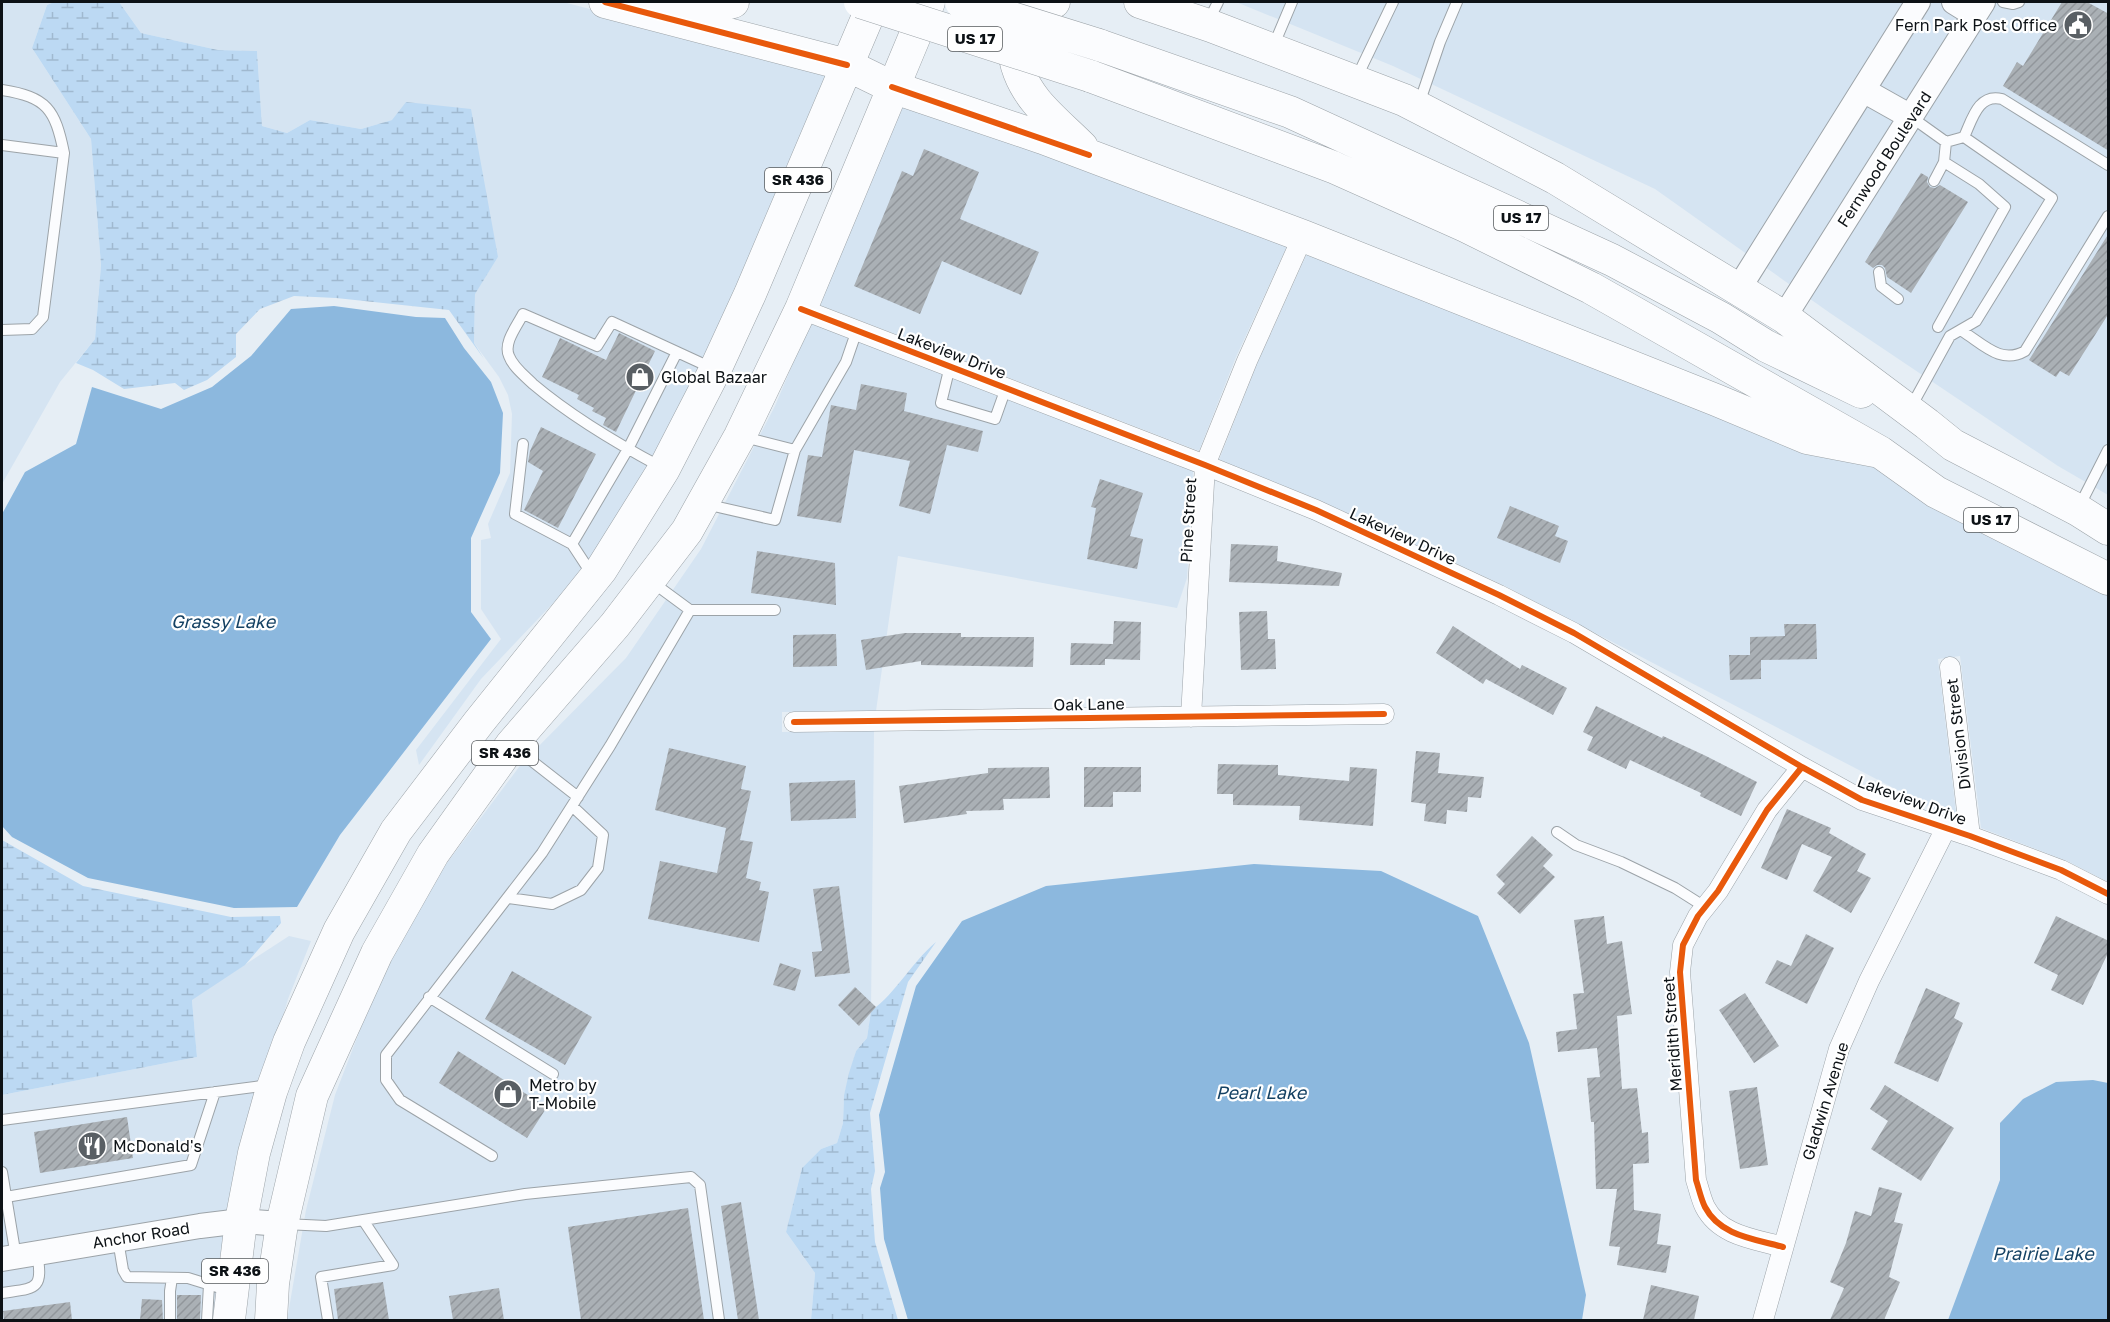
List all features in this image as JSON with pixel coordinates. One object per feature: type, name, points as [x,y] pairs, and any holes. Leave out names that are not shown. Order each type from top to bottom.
[{"type":"main road","points":[[605,2],[847,65],[892,87],[1089,155],[1303,236],[1807,438],[1880,452]]},
{"type":"main road","points":[[649,13],[700,9],[733,2]]},
{"type":"main road","name":"US 17","points":[[860,2],[1090,76],[1333,167],[1465,226],[1591,288],[1880,452],[1936,492],[2109,579]]},
{"type":"main road","name":"SR 436","points":[[224,1299],[254,1153],[274,1084],[289,1042],[339,931],[396,831],[479,722],[595,578],[664,469],[715,370],[750,294],[874,2]]},
{"type":"main road","name":"SR 436","points":[[271,1320],[273,1284],[282,1224],[312,1096],[376,953],[433,854],[511,745],[615,625],[687,531],[740,436],[801,309],[929,2]]},
{"type":"main road","name":"US 17","points":[[961,2],[1099,45],[1290,112],[1612,260],[1721,318],[1766,346],[1918,417],[1953,445],[2078,510],[2109,529]]},
{"type":"main road","points":[[1054,2],[1034,11],[1021,21],[1014,35],[1016,64],[1022,80],[1036,100],[1089,155]]},
{"type":"main road","points":[[1140,2],[1212,13],[1272,50],[1404,100],[1556,178],[1784,316],[1918,417]]},
{"type":"street","points":[[1740,288],[1918,2]]},
{"type":"street","points":[[1954,2],[1979,8]]},
{"type":"street","name":"Fernwood Boulevard","points":[[1784,316],[1979,8]]},
{"type":"street","points":[[1863,90],[1911,117]]},
{"type":"street","name":"Pine Street","points":[[1191,717],[1205,465],[1246,360],[1303,236]]},
{"type":"street","name":"Lakeview Drive","points":[[801,309],[1316,510],[1499,594],[1574,633],[1862,800],[1970,836],[2061,870],[2109,894]]},
{"type":"street","name":"Division Street","points":[[1950,667],[1970,836]]},
{"type":"street","name":"Oak Lane","points":[[794,722],[1384,714]]},
{"type":"street","points":[[479,722],[511,745]]},
{"type":"street","name":"Meridith Street","points":[[1783,1247],[1732,1233],[1715,1222],[1704,1206],[1696,1180],[1680,972],[1683,945],[1698,916],[1718,891],[1767,810],[1802,767]]},
{"type":"street","name":"Gladwin Avenue","points":[[1763,1320],[1839,1049],[1869,981],[1946,828]]},
{"type":"street","name":"Anchor Road","points":[[18,1256],[241,1221],[282,1224]]},
{"type":"lane","points":[[1272,50],[1292,2]]},
{"type":"lane","points":[[1354,82],[1393,2]]},
{"type":"lane","points":[[1418,107],[1456,2]]},
{"type":"lane","points":[[2003,2],[2013,4],[2019,2]]},
{"type":"lane","points":[[2,90],[26,94],[40,101],[52,113],[64,153],[43,317],[32,329],[2,330]]},
{"type":"lane","points":[[1964,137],[1977,108],[1985,100],[1994,97],[2002,99],[2109,165]]},
{"type":"lane","points":[[1911,117],[1946,142]]},
{"type":"lane","points":[[1946,142],[1964,137]]},
{"type":"lane","points":[[1918,417],[1950,336],[1976,321],[2052,198],[1964,137]]},
{"type":"lane","points":[[1934,181],[1944,162],[1946,142]]},
{"type":"lane","points":[[2,145],[64,153]]},
{"type":"lane","points":[[1944,162],[1979,183],[2005,207],[1936,326],[1950,336]]},
{"type":"lane","points":[[1962,331],[2000,355],[2014,357],[2025,351],[2109,216]]},
{"type":"lane","points":[[1879,272],[1881,286],[1898,298]]},
{"type":"lane","points":[[664,469],[612,441],[555,403],[520,373],[509,357],[507,345],[523,314],[597,346],[612,322],[715,370]]},
{"type":"lane","points":[[702,503],[775,520],[795,450],[846,362],[857,330]]},
{"type":"lane","points":[[572,544],[628,449],[677,352]]},
{"type":"lane","points":[[950,366],[941,403],[995,419],[1006,388]]},
{"type":"lane","points":[[740,436],[795,450]]},
{"type":"lane","points":[[523,444],[515,514],[572,544],[595,578]]},
{"type":"lane","points":[[2078,510],[2109,450]]},
{"type":"lane","points":[[649,580],[690,610],[775,610]]},
{"type":"lane","points":[[492,1156],[400,1100],[386,1080],[386,1055],[542,854],[610,746],[690,610]]},
{"type":"lane","points":[[508,898],[552,904],[581,890],[598,868],[603,836],[575,801],[511,745]]},
{"type":"lane","points":[[1557,832],[1576,845],[1621,862],[1675,888],[1705,907]]},
{"type":"lane","points":[[429,997],[553,1074]]},
{"type":"lane","points":[[2,1120],[274,1084]]},
{"type":"lane","points":[[6,1197],[191,1164],[215,1092]]},
{"type":"lane","points":[[2,1172],[18,1256],[41,1272],[35,1286],[2,1293]]},
{"type":"lane","points":[[282,1224],[326,1227],[525,1194],[692,1176],[700,1185],[719,1320]]},
{"type":"lane","points":[[328,1320],[321,1277],[393,1264],[363,1220]]},
{"type":"lane","points":[[118,1240],[123,1270],[127,1277],[188,1278],[224,1299],[207,1320],[201,1320]]},
{"type":"lane","points":[[170,1318],[172,1278]]},
{"type":"shaded area","points":[[2,2],[54,2],[47,5],[32,48],[91,139],[101,265],[95,339],[60,382],[2,484]]},
{"type":"shaded area","points":[[119,2],[563,2],[832,72],[739,291],[654,465],[577,578],[481,679],[419,765],[416,750],[501,639],[481,609],[481,540],[491,538],[488,524],[510,473],[512,414],[508,395],[499,377],[474,343],[475,293],[498,257],[392,120],[361,129],[310,120],[287,133],[262,126],[257,51],[218,50],[141,33]]},
{"type":"shaded area","points":[[1236,2],[2108,2],[2108,495],[2058,466],[1830,313],[1655,189],[1393,66]]},
{"type":"shaded area","points":[[901,101],[1289,242],[1236,357],[1199,451],[817,304]]},
{"type":"shaded area","points":[[1309,249],[1875,461],[2108,594],[2108,882],[2067,861],[1981,828],[1960,656],[1938,659],[1957,821],[1505,586],[1321,501],[1219,460],[1257,364]]},
{"type":"shaded area","points":[[810,323],[1193,471],[1187,578],[1177,608],[898,556],[876,711],[782,712],[782,732],[874,731],[871,1011],[867,1038],[856,1051],[844,1095],[843,1123],[837,1143],[821,1149],[802,1168],[786,1232],[815,1273],[811,1320],[287,1320],[306,1210],[335,1095],[377,986],[432,883],[522,763],[626,658],[701,549],[775,406]]},
{"type":"shaded area","points":[[289,936],[311,941],[288,999],[230,1196],[228,1213],[2,1249],[2,1095],[197,1057],[192,999]]},
{"type":"shaded area","points":[[225,1233],[214,1320],[2,1320],[2,1269]]},
{"type":"green space","points":[[54,2],[119,2],[141,33],[218,50],[257,51],[262,126],[287,133],[310,120],[361,129],[392,120],[406,102],[471,109],[498,257],[475,294],[474,343],[484,359],[449,310],[294,296],[260,309],[236,334],[236,357],[207,380],[184,390],[175,383],[124,389],[93,370],[76,363],[95,339],[101,265],[91,139],[32,48],[47,5]]},
{"type":"green space","points":[[2,840],[83,886],[231,917],[280,916],[281,923],[245,965],[192,1000],[197,1057],[2,1095]]},
{"type":"green space","points":[[936,942],[908,982],[870,1113],[875,1171],[871,1189],[875,1242],[898,1320],[811,1320],[815,1273],[786,1232],[802,1168],[821,1149],[837,1143],[843,1123],[844,1095],[849,1073],[856,1051],[867,1038],[871,1011],[889,995]]},
{"type":"water","name":"Grassy Lake","points":[[334,306],[416,317],[445,318],[464,348],[491,382],[503,413],[500,473],[471,538],[471,612],[491,639],[340,835],[297,907],[234,908],[88,878],[12,837],[2,826],[2,514],[25,472],[76,444],[92,387],[161,409],[212,387],[251,356],[291,309]]},
{"type":"water","name":"Pearl Lake","points":[[1254,864],[1381,871],[1478,916],[1529,1043],[1586,1295],[1582,1320],[908,1320],[884,1239],[880,1188],[885,1172],[879,1115],[916,986],[962,921],[1046,886]]},
{"type":"water","name":"Prairie Lake","points":[[2093,1080],[2108,1083],[2108,1320],[1948,1320],[2000,1180],[2000,1123],[2023,1099],[2056,1082]]},
{"type":"building","points":[[2062,2],[2087,2],[2109,14],[2109,151],[2003,86],[2017,62],[2023,66]]},
{"type":"building","points":[[924,149],[979,172],[960,219],[1039,252],[1021,295],[942,261],[920,314],[854,286],[902,171],[913,176]]},
{"type":"building","points":[[1921,173],[1928,177],[1927,182],[1930,187],[1935,188],[1940,185],[1968,202],[1911,293],[1887,277],[1882,265],[1873,268],[1865,262]]},
{"type":"building","points":[[2109,233],[2109,313],[2069,376],[2060,371],[2056,377],[2029,360]]},
{"type":"building","points":[[619,333],[655,351],[616,432],[603,425],[606,418],[592,411],[594,408],[577,399],[579,395],[542,377],[560,338],[606,360]]},
{"type":"building","points":[[861,384],[907,393],[904,411],[983,431],[978,452],[947,445],[930,514],[899,506],[910,461],[854,450],[841,523],[797,516],[808,455],[822,457],[831,405],[856,410]]},
{"type":"building","points":[[541,427],[596,454],[558,528],[524,510],[543,471],[528,462],[530,451]]},
{"type":"building","points":[[1100,479],[1143,493],[1130,536],[1143,539],[1137,569],[1087,559],[1096,508],[1091,507]]},
{"type":"building","points":[[1510,506],[1559,526],[1555,536],[1568,541],[1560,563],[1497,538]]},
{"type":"building","points":[[1231,544],[1278,546],[1277,561],[1342,573],[1339,586],[1229,582]]},
{"type":"building","points":[[757,551],[835,563],[836,605],[751,593]]},
{"type":"building","points":[[1267,611],[1268,639],[1275,639],[1276,669],[1241,670],[1239,612]]},
{"type":"building","points":[[1114,621],[1141,622],[1140,660],[1105,659],[1105,665],[1070,665],[1071,643],[1113,644]]},
{"type":"building","points":[[1784,624],[1816,624],[1817,659],[1761,660],[1761,679],[1730,680],[1729,655],[1750,655],[1750,637],[1785,636]]},
{"type":"building","points":[[1453,626],[1520,669],[1522,665],[1567,688],[1553,715],[1486,679],[1483,684],[1436,653]]},
{"type":"building","points":[[905,633],[961,633],[961,637],[1034,637],[1033,667],[921,665],[921,661],[866,670],[861,640]]},
{"type":"building","points":[[836,634],[837,666],[793,667],[793,635]]},
{"type":"building","points":[[1596,706],[1757,782],[1741,816],[1700,796],[1701,793],[1630,760],[1626,769],[1587,750],[1593,737],[1583,732]]},
{"type":"building","points":[[669,748],[746,766],[741,789],[751,791],[740,840],[753,842],[746,878],[761,882],[759,890],[769,892],[759,942],[648,919],[660,861],[717,873],[726,828],[655,810]]},
{"type":"building","points":[[1416,751],[1440,753],[1438,773],[1484,777],[1481,798],[1468,797],[1467,812],[1447,810],[1446,824],[1424,821],[1426,804],[1411,802]]},
{"type":"building","points":[[1218,764],[1278,765],[1278,775],[1349,781],[1350,767],[1377,769],[1373,826],[1299,820],[1300,806],[1233,805],[1233,794],[1217,794]]},
{"type":"building","points":[[1049,767],[1050,798],[1003,799],[1004,810],[966,811],[967,814],[904,823],[899,786],[988,773],[988,768]]},
{"type":"building","points":[[1084,767],[1141,767],[1141,792],[1113,792],[1113,807],[1084,807]]},
{"type":"building","points":[[855,780],[856,818],[791,821],[789,783]]},
{"type":"building","points":[[1787,809],[1831,828],[1829,833],[1866,854],[1857,871],[1871,878],[1851,913],[1813,891],[1832,857],[1802,844],[1787,880],[1761,868]]},
{"type":"building","points":[[1532,836],[1553,855],[1543,866],[1555,877],[1520,914],[1497,893],[1505,884],[1496,875]]},
{"type":"building","points":[[839,886],[850,973],[815,977],[812,952],[822,951],[813,889]]},
{"type":"building","points":[[1604,916],[1607,944],[1622,941],[1632,1014],[1617,1016],[1622,1089],[1637,1088],[1642,1133],[1648,1132],[1649,1163],[1633,1164],[1634,1210],[1661,1214],[1657,1244],[1671,1246],[1666,1273],[1617,1265],[1620,1247],[1609,1246],[1617,1189],[1596,1189],[1594,1122],[1591,1122],[1587,1078],[1600,1077],[1597,1048],[1558,1052],[1556,1032],[1577,1029],[1573,994],[1584,993],[1574,920]]},
{"type":"building","points":[[2056,916],[2109,941],[2109,951],[2083,1005],[2051,990],[2058,975],[2034,963]]},
{"type":"building","points":[[1806,934],[1834,948],[1807,1004],[1765,983],[1777,960],[1791,966]]},
{"type":"building","points":[[780,963],[801,970],[795,991],[773,985]]},
{"type":"building","points":[[512,971],[592,1017],[565,1065],[485,1019]]},
{"type":"building","points":[[855,987],[876,1007],[859,1026],[838,1005]]},
{"type":"building","points":[[1926,988],[1960,1003],[1954,1018],[1963,1023],[1938,1082],[1894,1063]]},
{"type":"building","points":[[1745,993],[1779,1046],[1754,1063],[1719,1010]]},
{"type":"building","points":[[458,1051],[547,1107],[527,1138],[439,1083]]},
{"type":"building","points":[[1885,1085],[1954,1128],[1921,1181],[1871,1149],[1888,1121],[1870,1109]]},
{"type":"building","points":[[1757,1087],[1768,1165],[1740,1169],[1729,1091]]},
{"type":"building","points":[[127,1117],[133,1158],[40,1173],[34,1132]]},
{"type":"building","points":[[1879,1187],[1902,1193],[1894,1222],[1903,1224],[1889,1277],[1900,1282],[1884,1320],[1830,1320],[1844,1288],[1830,1282],[1846,1243],[1855,1211],[1871,1216]]},
{"type":"building","points":[[741,1202],[759,1320],[738,1320],[721,1206]]},
{"type":"building","points":[[688,1208],[704,1320],[581,1320],[568,1227]]},
{"type":"building","points":[[383,1282],[389,1320],[338,1320],[334,1289]]},
{"type":"building","points":[[1651,1285],[1699,1296],[1694,1320],[1643,1320]]},
{"type":"building","points":[[499,1288],[504,1320],[453,1320],[449,1296]]},
{"type":"building","points":[[177,1295],[201,1295],[200,1320],[177,1320]]},
{"type":"building","points":[[142,1299],[162,1300],[163,1320],[140,1320]]},
{"type":"building","points":[[70,1302],[72,1320],[4,1320],[3,1311]]},
{"type":"cycle path","points":[[605,2],[847,65]]},
{"type":"cycle path","points":[[892,87],[1089,155]]},
{"type":"cycle path","points":[[801,309],[1316,510],[1499,595],[1574,633],[1862,800],[1970,836],[2061,870],[2108,894]]},
{"type":"cycle path","points":[[794,722],[1384,714]]},
{"type":"cycle path","points":[[1783,1247],[1729,1230],[1712,1217],[1702,1201],[1696,1180],[1680,972],[1683,945],[1698,916],[1718,891],[1767,810],[1802,767]]},
{"type":"place","name":"Fern Park Post Office","points":[[2078,25]]},
{"type":"place","name":"Global Bazaar","points":[[640,377]]},
{"type":"place","name":"Metro by T-Mobile","points":[[508,1094]]},
{"type":"place","name":"McDonald's","points":[[92,1146]]}]
